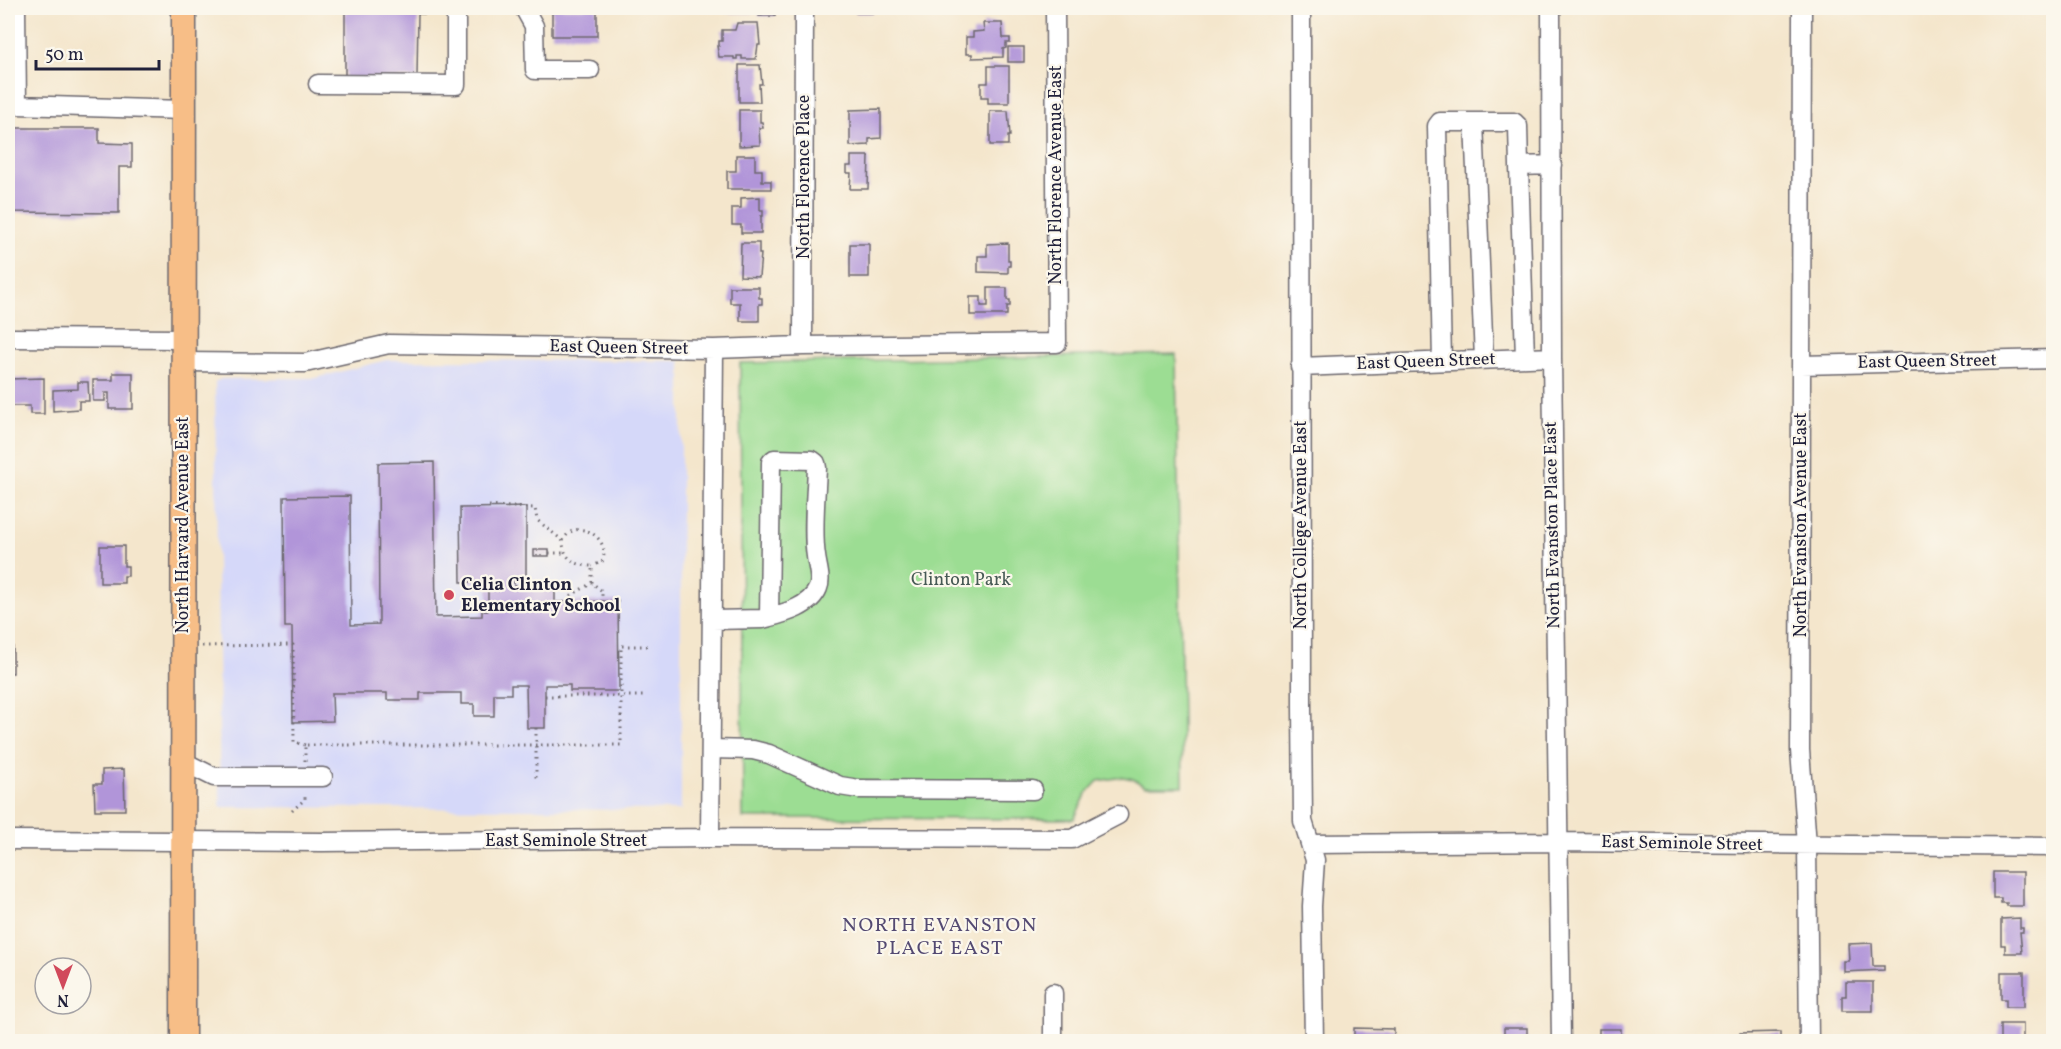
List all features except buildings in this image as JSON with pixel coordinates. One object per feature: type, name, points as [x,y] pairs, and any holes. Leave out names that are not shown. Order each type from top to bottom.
[{"type":"main road","name":"North Harvard Avenue East","points":[[183,1041],[184,8]]},
{"type":"street","points":[[16,8],[17,105],[184,110]]},
{"type":"street","points":[[318,84],[456,84],[456,8]]},
{"type":"street","points":[[524,8],[534,26],[535,70],[590,70]]},
{"type":"street","name":"North Florence Place","points":[[803,346],[804,8]]},
{"type":"street","name":"North Florence Avenue East","points":[[1055,8],[1057,343]]},
{"type":"street","name":"North College Avenue East","points":[[1301,8],[1300,367],[1303,820],[1316,860],[1312,906],[1314,1041]]},
{"type":"street","name":"North Evanston Place East","points":[[1551,8],[1552,357],[1560,1041]]},
{"type":"street","name":"North Evanston Avenue East","points":[[1802,8],[1800,750],[1807,845],[1809,1041]]},
{"type":"street","points":[[1442,361],[1437,126],[1440,122],[1514,122],[1518,126],[1525,358]]},
{"type":"street","points":[[1474,122],[1484,359]]},
{"type":"street","points":[[1519,166],[1552,165]]},
{"type":"street","name":"East Queen Street","points":[[8,338],[305,363],[389,344],[714,349],[1057,343]]},
{"type":"street","points":[[710,838],[714,349]]},
{"type":"street","name":"East Queen Street","points":[[1300,367],[1552,357]]},
{"type":"street","name":"East Queen Street","points":[[1801,365],[2054,359]]},
{"type":"street","points":[[712,620],[763,619],[769,617],[793,609],[811,599],[819,587],[815,554],[817,468],[816,463],[812,460],[774,459],[770,467],[769,617]]},
{"type":"street","points":[[711,749],[753,750],[769,754],[840,786],[859,789],[1033,790]]},
{"type":"street","points":[[184,762],[214,777],[323,777]]},
{"type":"street","name":"East Seminole Street","points":[[8,840],[346,842],[710,838],[1072,839],[1118,815]]},
{"type":"street","name":"East Seminole Street","points":[[1310,844],[1557,842],[2054,847]]},
{"type":"street","points":[[1053,993],[1053,1041]]},
{"type":"path","points":[[489,506],[532,506],[536,510],[537,520],[563,541]]},
{"type":"path","points":[[549,553],[564,554],[584,566],[592,566],[602,562],[605,549],[597,537],[585,530],[577,529],[567,533],[563,541],[564,554]]},
{"type":"path","points":[[592,566],[592,583]]},
{"type":"path","points":[[592,583],[602,591],[602,601]]},
{"type":"path","points":[[570,602],[570,596],[592,583]]},
{"type":"path","points":[[201,646],[292,645],[294,742],[305,745],[621,745],[621,646],[647,646]]},
{"type":"path","points":[[545,696],[647,696]]},
{"type":"path","points":[[536,728],[536,781]]},
{"type":"path","points":[[292,811],[305,800],[305,745]]},
{"type":"shaded area","name":"Celia Clinton Elementary School","points":[[387,360],[681,361],[681,810],[220,807],[215,382],[221,379],[316,378]]},
{"type":"green space","name":"Clinton Park","points":[[1176,354],[1183,786],[1145,786],[1133,779],[1123,777],[1098,781],[1087,793],[1074,819],[743,818],[740,363]]},
{"type":"place","name":"Celia Clinton Elementary School","points":[[449,595]]},
{"type":"district","name":"NORTH EVANSTON PLACE EAST","points":[[940,938]]}]
